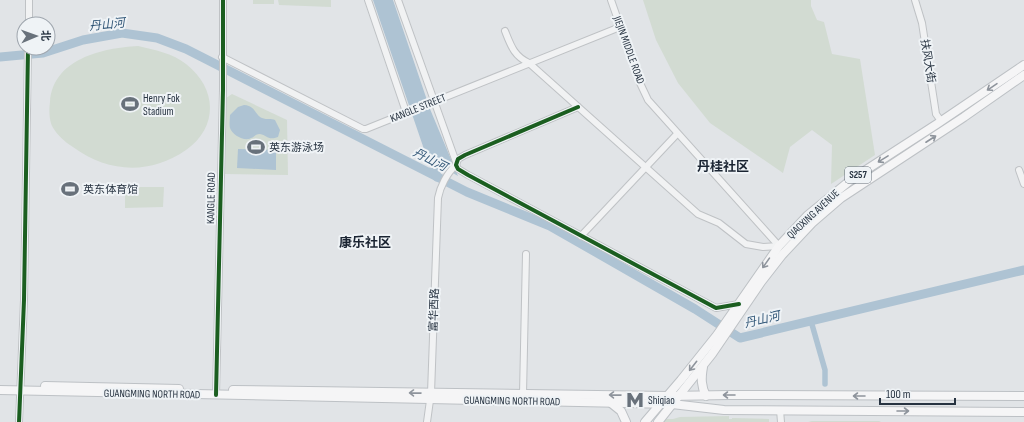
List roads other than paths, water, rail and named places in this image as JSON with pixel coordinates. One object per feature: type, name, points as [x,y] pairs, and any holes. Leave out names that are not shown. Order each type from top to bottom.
[{"type":"main road","name":"QIAOXING AVENUE","points":[[729,324],[739,304],[779,246],[808,215],[852,179],[941,122],[1024,65]]},
{"type":"main road","name":"QIAOXING AVENUE","points":[[729,324],[782,256],[826,210],[852,190],[964,117],[1024,75]]},
{"type":"main road","name":"S257","points":[[645,422],[719,338],[729,324]]},
{"type":"main road","name":"S257","points":[[658,422],[703,366],[719,338]]},
{"type":"main road","points":[[703,366],[701,378],[702,387],[708,395],[709,409]]},
{"type":"main road","name":"GUANGMING NORTH ROAD","points":[[0,386],[19,388],[672,404],[724,410],[1024,412]]},
{"type":"main road","name":"GUANGMING NORTH ROAD","points":[[0,390],[19,388]]},
{"type":"main road","name":"GUANGMING NORTH ROAD","points":[[430,397],[524,394],[668,396],[1024,396]]},
{"type":"main road","points":[[611,403],[621,411],[626,422]]},
{"type":"street","points":[[29,0],[29,16]]},
{"type":"street","name":"KANGLE ROAD","points":[[216,393],[222,90],[222,0]]},
{"type":"street","points":[[368,0],[406,112]]},
{"type":"street","points":[[398,0],[432,102],[458,169],[716,308],[739,304]]},
{"type":"street","name":"JIEJIN MIDDLE ROAD","points":[[611,0],[620,28],[648,100],[779,246]]},
{"type":"street","name":"扶风大街","points":[[915,0],[922,23],[936,114],[941,122]]},
{"type":"street","name":"KANGLE STREET","points":[[222,60],[363,129],[369,129],[406,112],[620,28]]},
{"type":"street","points":[[505,31],[511,48],[520,59],[529,63],[698,214],[719,223],[746,244],[763,247],[779,246]]},
{"type":"street","points":[[19,422],[19,388],[24,297],[28,56]]},
{"type":"street","points":[[456,163],[458,159],[475,151],[578,107]]},
{"type":"street","points":[[581,236],[677,134]]},
{"type":"street","name":"富华西路","points":[[427,422],[430,397],[438,198],[439,190],[456,163]]},
{"type":"street","points":[[1019,170],[1024,184]]},
{"type":"street","points":[[524,394],[526,254]]},
{"type":"street","points":[[780,410],[781,422]]},
{"type":"water","points":[[373,0],[393,0],[430,109],[458,176],[427,158]]},
{"type":"water","points":[[244,105],[253,108],[262,118],[275,120],[280,130],[278,137],[270,138],[257,134],[252,138],[245,139],[233,133],[230,126],[230,115],[238,107]]},
{"type":"water","points":[[238,149],[276,150],[276,170],[237,168]]},
{"type":"waterway","name":"丹山河","points":[[0,57],[43,53],[83,40],[122,33],[157,38],[186,49],[467,192],[550,226],[695,309],[740,338],[1024,270]]},
{"type":"waterway","points":[[429,149],[437,177]]},
{"type":"waterway","points":[[811,321],[825,370],[825,384]]},
{"type":"place","name":"Henry Fok Stadium","points":[[130,104]]},
{"type":"place","name":"英东游泳场","points":[[256,147]]},
{"type":"place","name":"英东体育馆","points":[[70,189]]},
{"type":"place","name":"Shiqiao","points":[[635,400]]},
{"type":"district","name":"丹桂社区","points":[[723,167]]},
{"type":"district","name":"康乐社区","points":[[365,243]]}]
